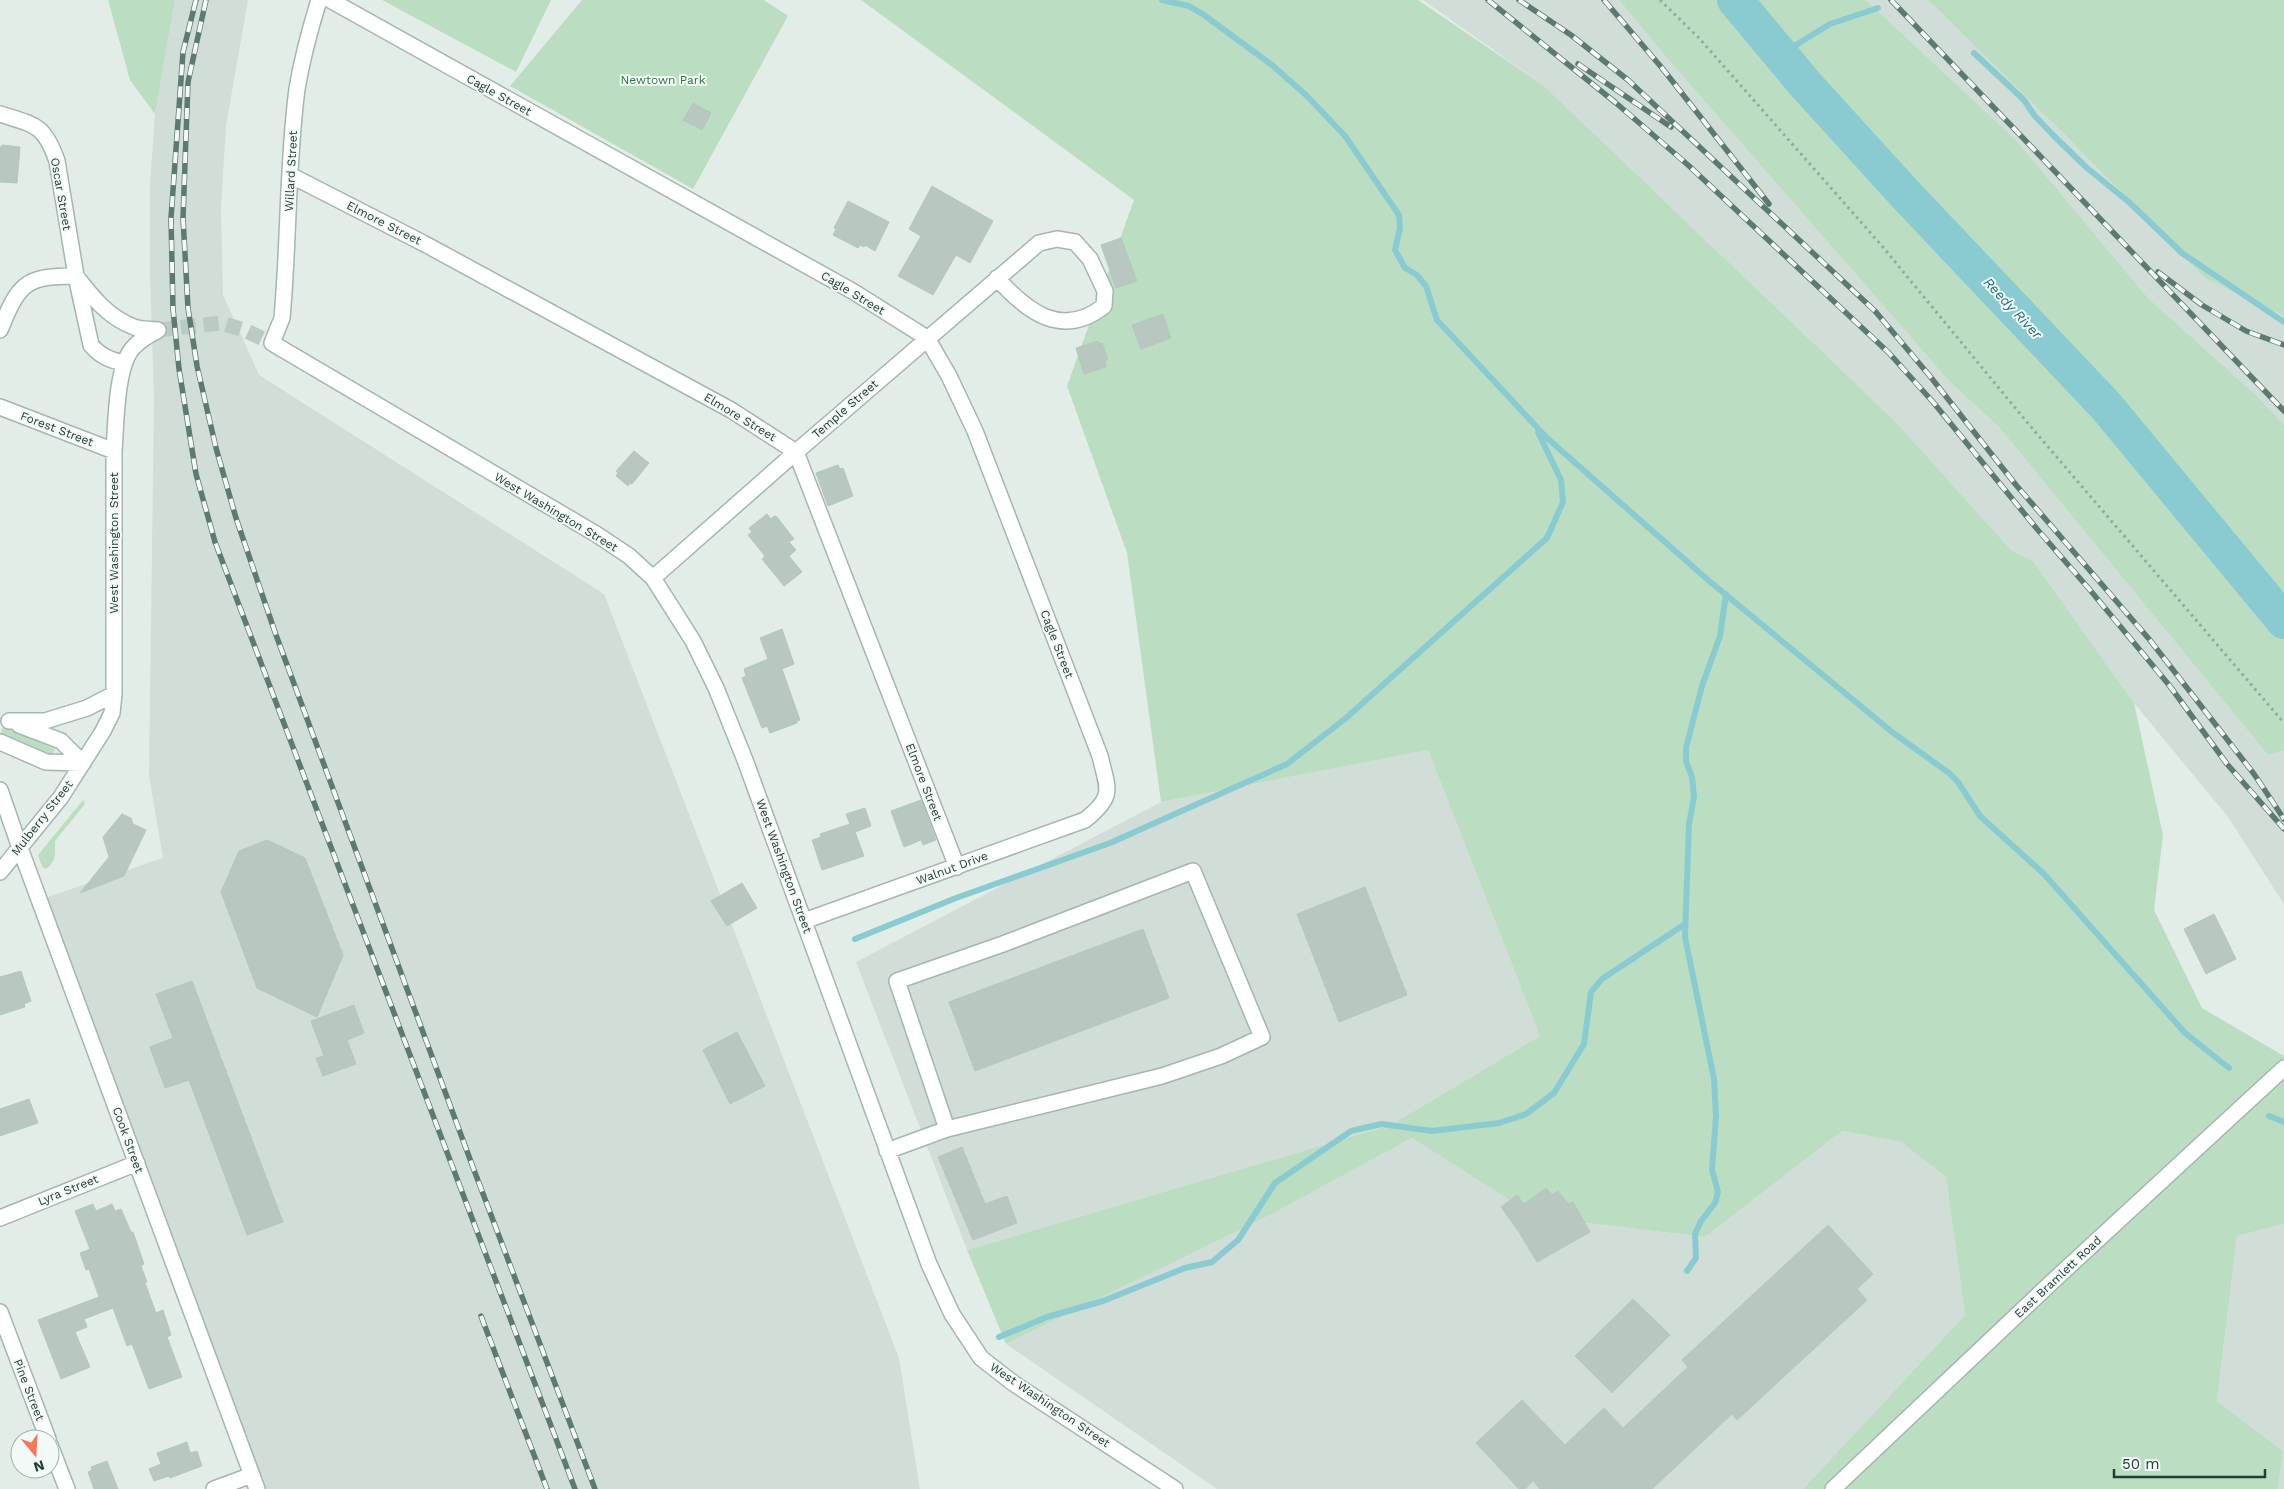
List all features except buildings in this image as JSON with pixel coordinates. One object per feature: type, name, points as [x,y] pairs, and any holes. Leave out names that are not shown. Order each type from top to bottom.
[{"type":"street","name":"Willard Street","points":[[272,343],[282,318],[290,175],[298,88],[306,44],[319,0]]},
{"type":"street","name":"Cagle Street","points":[[330,0],[854,292],[927,338],[949,376],[975,431],[1100,756],[1108,788],[1105,802],[1097,811]]},
{"type":"street","name":"Oscar Street","points":[[0,114],[42,130],[51,143],[57,161],[76,276],[90,345],[98,353],[110,360],[124,363]]},
{"type":"street","name":"Elmore Street","points":[[290,175],[423,243],[714,401],[796,452],[957,867]]},
{"type":"street","name":"Temple Street","points":[[653,578],[927,338],[997,278],[1039,243],[1058,239],[1075,242],[1090,259],[1105,291],[1104,306],[1091,316],[1077,321],[1064,322],[1048,318],[1030,310],[1015,298],[997,278]]},
{"type":"street","points":[[0,330],[19,291],[32,280],[50,276],[76,276]]},
{"type":"street","name":"Oscar Street","points":[[76,276],[96,302],[108,311],[134,327],[158,330]]},
{"type":"street","name":"West Washington Street","points":[[83,763],[112,712],[114,694],[114,451],[124,363],[132,349],[141,340],[158,330]]},
{"type":"street","name":"West Washington Street","points":[[272,343],[596,534],[629,556],[653,578],[693,641],[716,688],[745,760],[887,1151],[933,1273],[952,1314],[981,1358],[1013,1383],[1175,1489]]},
{"type":"street","name":"Forest Street","points":[[0,407],[114,451]]},
{"type":"street","points":[[4,720],[45,721],[87,708],[114,694]]},
{"type":"street","points":[[4,720],[61,741],[83,763]]},
{"type":"street","points":[[0,742],[46,762],[83,763]]},
{"type":"street","name":"Mulberry Street","points":[[0,872],[61,797],[83,763]]},
{"type":"street","name":"Cook Street","points":[[0,790],[254,1482]]},
{"type":"street","name":"Walnut Drive","points":[[804,921],[1085,820],[1097,811]]},
{"type":"street","points":[[887,1151],[946,1130],[1162,1076],[1221,1056],[1262,1037],[1193,871],[1003,944],[897,981],[946,1130]]},
{"type":"street","name":"East Bramlett Road","points":[[1833,1489],[2053,1281],[2284,1068]]},
{"type":"street","name":"Lyra Street","points":[[0,1218],[137,1163]]},
{"type":"street","name":"Pine Street","points":[[0,1312],[44,1429]]},
{"type":"street","points":[[60,1471],[67,1489]]},
{"type":"street","points":[[214,1489],[254,1482]]},
{"type":"path","points":[[1660,0],[1699,38],[1882,246],[2026,421],[2284,723]]},
{"type":"shaded area","points":[[175,0],[248,0],[226,126],[221,208],[223,295],[259,375],[604,594],[899,1358],[920,1489],[265,1489],[39,900],[163,858],[149,776],[154,399],[150,274],[150,185],[155,114]]},
{"type":"shaded area","points":[[1423,0],[1619,0],[1673,65],[1950,382],[1999,427],[2268,755],[2284,751],[2284,904],[2228,817],[2134,703],[2033,561],[2011,550],[1896,422],[1543,85]]},
{"type":"shaded area","points":[[1866,0],[1928,0],[2068,138],[2206,279],[2284,316],[2284,425],[2256,395],[2148,298],[2015,139]]},
{"type":"shaded area","points":[[1428,750],[1540,1036],[1391,1125],[967,1250],[856,962],[1161,802]]},
{"type":"shaded area","points":[[1842,1131],[1901,1142],[1946,1177],[1965,1315],[1803,1489],[1217,1489],[1006,1344],[1270,1215],[1412,1138],[1536,1217],[1705,1237]]},
{"type":"shaded area","points":[[2284,1224],[2284,1489],[2278,1489],[2283,1451],[2217,1401],[2237,1236]]},
{"type":"green space","points":[[108,0],[175,0],[155,114],[130,80]]},
{"type":"green space","points":[[382,0],[551,0],[516,72]]},
{"type":"green space","name":"Newtown Park","points":[[582,0],[764,0],[788,16],[693,189],[510,86]]},
{"type":"green space","points":[[861,0],[1418,0],[1543,85],[1896,422],[2011,550],[2033,561],[2134,703],[2163,835],[2154,910],[2202,1008],[2284,1056],[2284,1224],[2237,1236],[2217,1401],[2283,1451],[2278,1489],[1803,1489],[1965,1315],[1946,1177],[1901,1142],[1842,1131],[1705,1237],[1536,1217],[1412,1138],[1270,1215],[1006,1344],[967,1250],[1391,1125],[1540,1036],[1428,750],[1161,802],[1127,553],[1067,386],[1134,200]]},
{"type":"green space","points":[[1619,0],[1866,0],[2015,139],[2148,298],[2256,395],[2284,425],[2284,751],[2268,755],[1999,427],[1950,382],[1673,65]]},
{"type":"green space","points":[[1928,0],[2284,0],[2284,316],[2206,279],[2068,138]]},
{"type":"green space","points":[[3,727],[55,749],[51,758],[0,736]]},
{"type":"green space","points":[[83,800],[85,804],[55,841],[55,856],[52,863],[46,869],[42,867],[38,855]]},
{"type":"waterway","points":[[1162,0],[1189,6],[1272,65],[1307,96],[1345,136],[1399,215],[1400,228],[1395,250],[1405,268],[1417,275],[1426,286],[1437,320],[1547,438],[1708,580],[1892,732],[1949,773],[1958,782],[1980,816],[2044,874],[2185,1033],[2229,1068]]},
{"type":"waterway","name":"Reedy River","points":[[1735,0],[1805,84],[1907,196],[2106,406],[2284,621]]},
{"type":"waterway","points":[[1781,54],[1830,24],[1878,8]]},
{"type":"waterway","points":[[1974,53],[2024,100],[2034,115],[2087,168],[2130,203],[2182,253],[2284,322]]},
{"type":"waterway","points":[[855,939],[956,898],[1110,843],[1287,764],[1346,718],[1547,538],[1563,502],[1561,480],[1538,432]]},
{"type":"waterway","points":[[1687,1271],[1696,1258],[1695,1234],[1701,1221],[1715,1203],[1718,1192],[1712,1170],[1716,1116],[1714,1079],[1685,937],[1689,824],[1694,797],[1692,777],[1686,761],[1686,748],[1702,686],[1720,636],[1726,594]]},
{"type":"waterway","points":[[999,1337],[1047,1317],[1103,1301],[1185,1268],[1212,1262],[1238,1240],[1275,1183],[1351,1131],[1381,1124],[1432,1131],[1499,1123],[1526,1114],[1554,1093],[1584,1044],[1591,992],[1602,979],[1685,924]]},
{"type":"waterway","points":[[2269,1116],[2284,1122]]},
{"type":"tunnel","points":[[158,330],[221,323],[244,330],[272,343]]},
{"type":"railway","points":[[196,0],[183,52],[171,218],[173,309],[179,369],[196,474],[215,542],[575,1489]]},
{"type":"railway","points":[[206,0],[188,82],[183,218],[188,308],[197,366],[216,448],[236,518],[276,635],[474,1170],[595,1489]]},
{"type":"railway","points":[[1488,0],[1616,103],[1688,165],[1889,353],[1933,402],[2169,685],[2227,764],[2284,829]]},
{"type":"railway","points":[[1519,0],[1571,35],[1628,80],[1875,311],[1929,375],[2016,485],[2149,639],[2254,774],[2284,819]]},
{"type":"railway","points":[[1604,0],[1662,68],[1769,204]]},
{"type":"railway","points":[[1891,0],[2284,411]]},
{"type":"railway","points":[[1578,64],[1671,127]]},
{"type":"railway","points":[[2158,272],[2202,305],[2246,331],[2284,345]]},
{"type":"railway","points":[[481,1316],[547,1489]]}]
